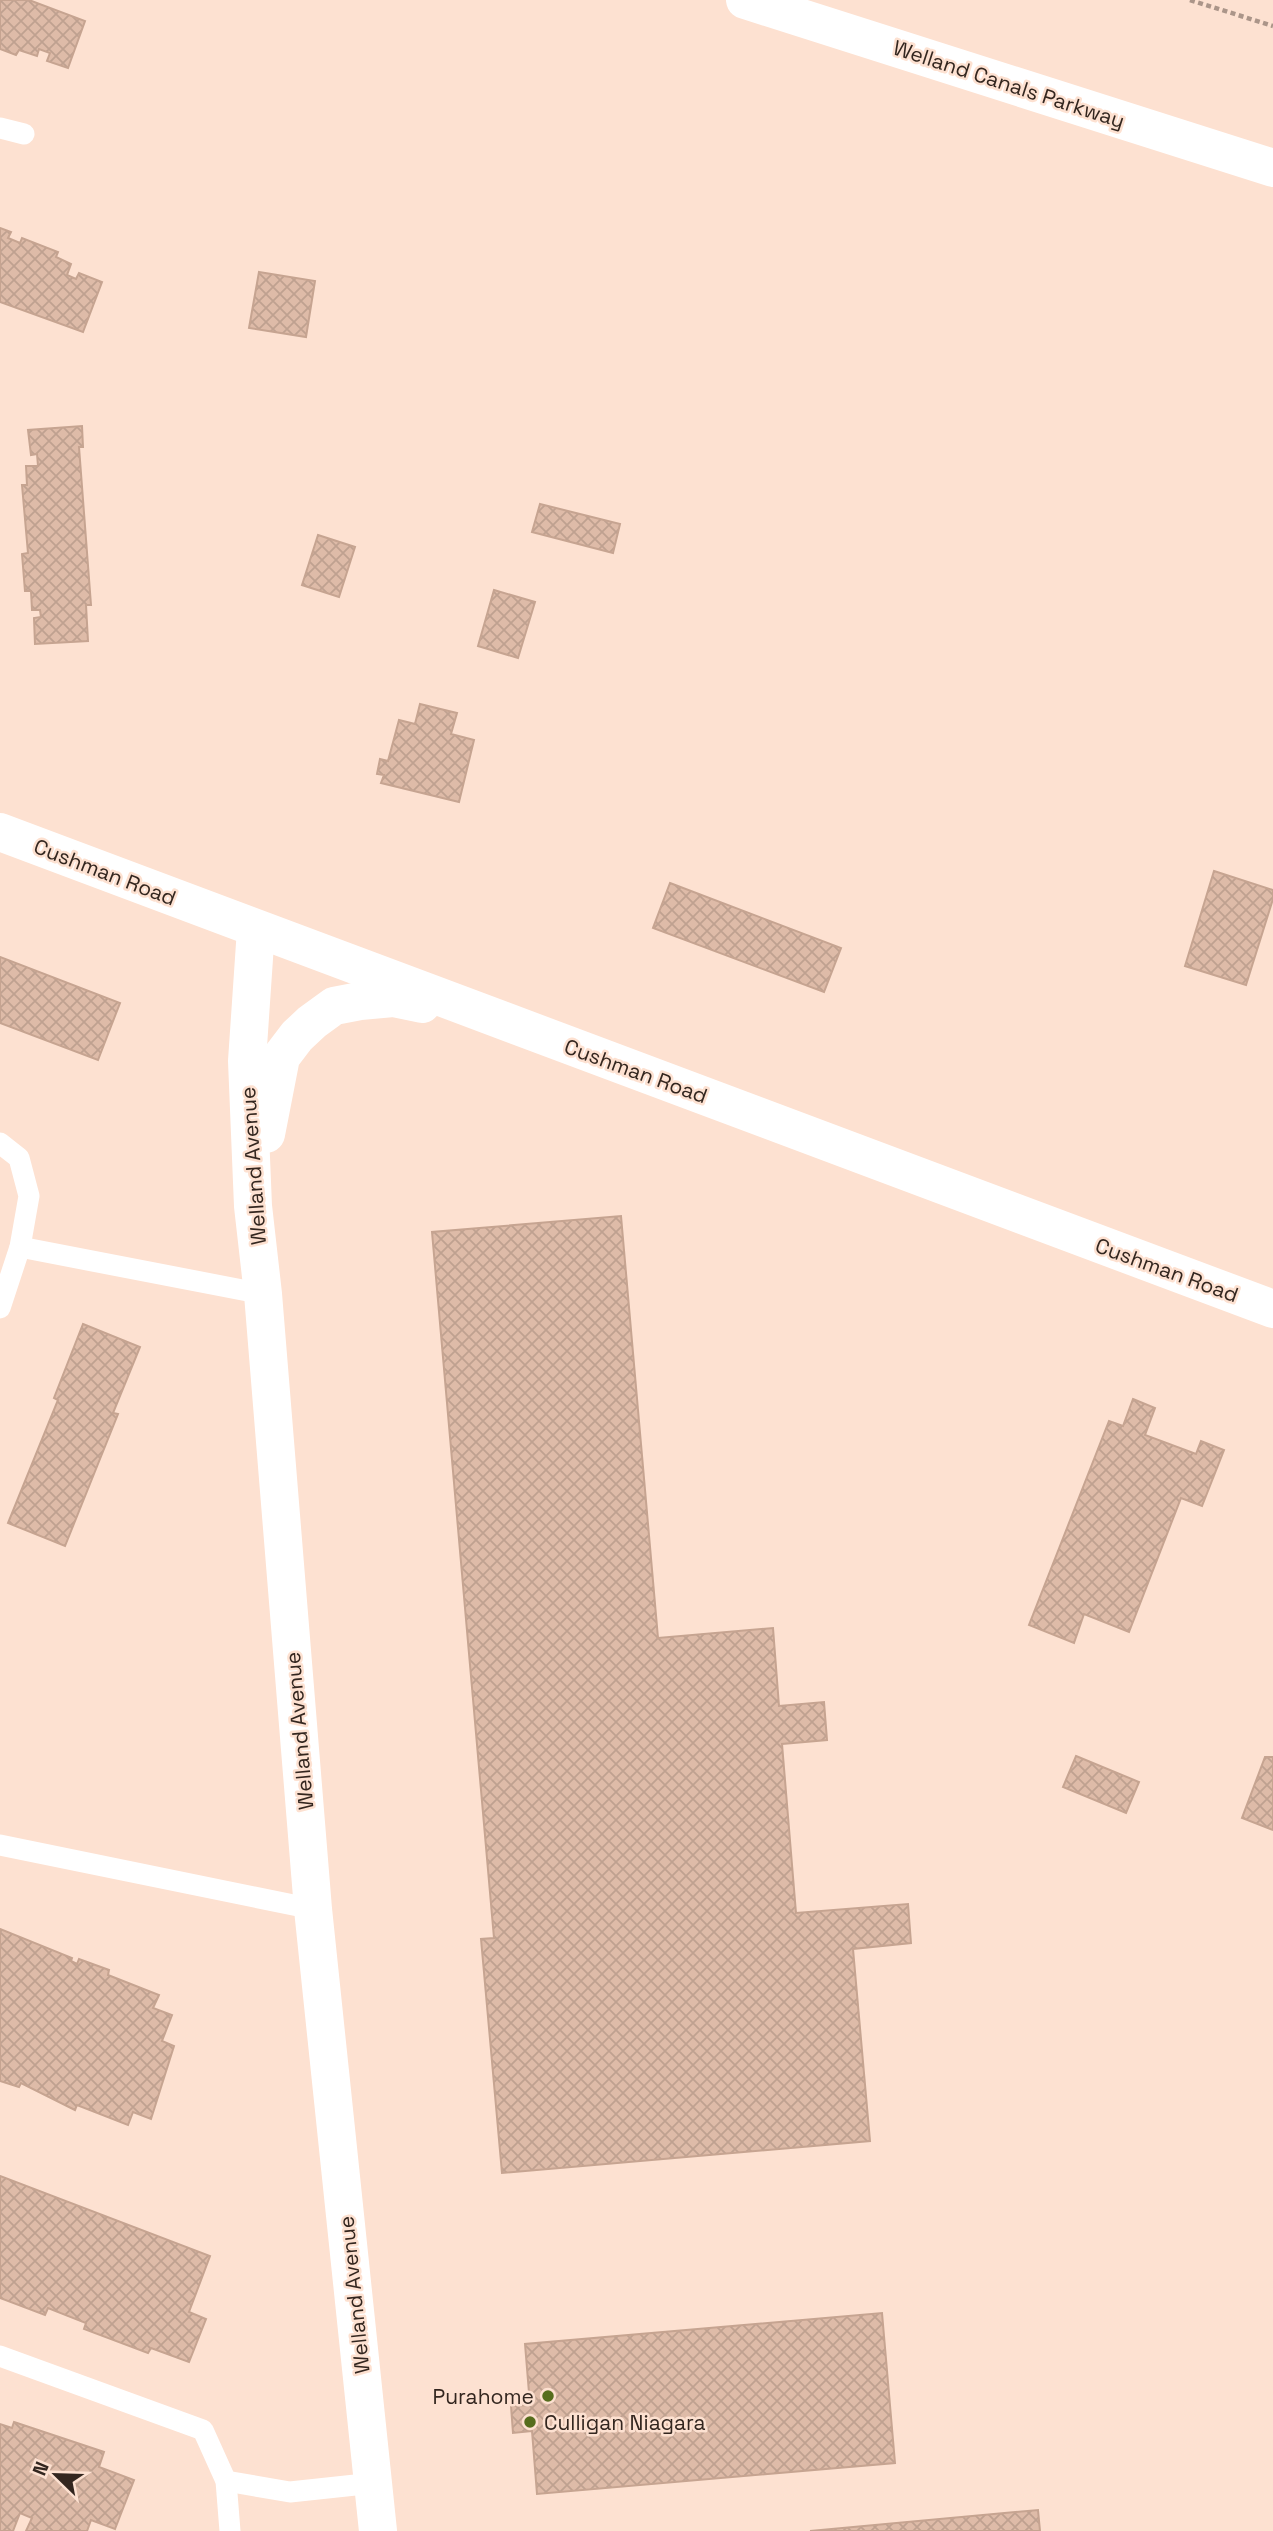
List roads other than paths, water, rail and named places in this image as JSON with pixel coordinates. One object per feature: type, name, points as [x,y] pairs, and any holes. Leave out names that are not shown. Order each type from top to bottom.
[{"type":"street","name":"Welland Canals Parkway","points":[[745,0],[1273,168]]},
{"type":"street","name":"Cushman Road","points":[[0,832],[1273,1309]]},
{"type":"street","name":"Welland Avenue","points":[[256,929],[247,1061],[253,1206],[263,1294],[313,1909],[378,2531]]},
{"type":"street","points":[[253,1206],[281,1057],[312,1022],[334,1006],[393,998],[496,1019]]},
{"type":"lane","points":[[0,128],[24,134]]},
{"type":"lane","points":[[0,1143],[19,1157],[29,1196],[20,1247],[0,1308]]},
{"type":"lane","points":[[20,1247],[263,1294]]},
{"type":"lane","points":[[0,1845],[313,1909]]},
{"type":"lane","points":[[0,2357],[204,2430],[226,2482],[230,2531]]},
{"type":"lane","points":[[226,2482],[290,2492],[374,2483]]},
{"type":"place","name":"Purahome","points":[[548,2396]]},
{"type":"place","name":"Culligan Niagara","points":[[530,2422]]}]
